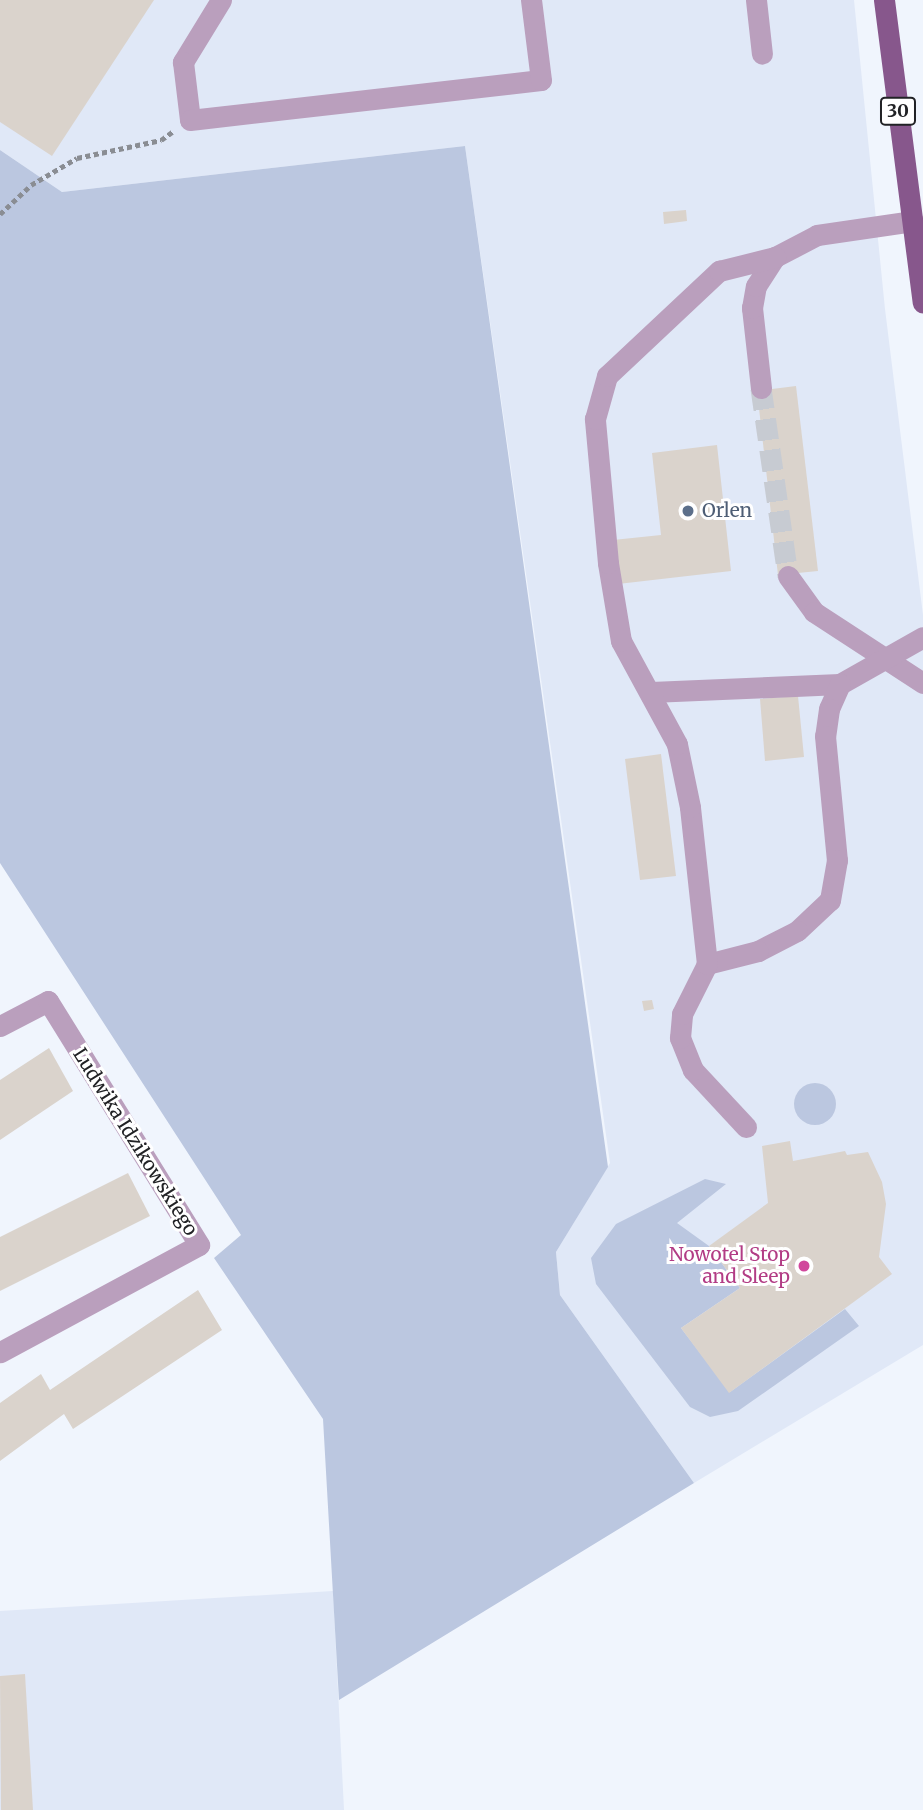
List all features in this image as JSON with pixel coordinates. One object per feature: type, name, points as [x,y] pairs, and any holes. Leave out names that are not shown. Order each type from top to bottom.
[{"type":"main road","name":"30","points":[[884,0],[923,303]]},
{"type":"street","points":[[221,0],[183,62],[190,120],[541,80],[531,0]]},
{"type":"street","points":[[756,0],[762,54]]},
{"type":"street","points":[[746,1127],[692,1070],[680,1038],[682,1014],[707,964],[683,768],[651,692],[621,641],[608,563],[595,419],[607,376],[719,271],[775,257],[817,235],[913,221]]},
{"type":"street","points":[[761,388],[752,308],[756,286],[775,257]]},
{"type":"street","points":[[788,576],[814,612],[884,655],[923,683]]},
{"type":"street","points":[[651,692],[840,684],[884,655],[923,637]]},
{"type":"street","points":[[707,964],[758,951],[797,932],[830,900],[837,860],[825,736],[829,709],[840,684]]},
{"type":"street","name":"Ludwika Idzikowskiego","points":[[0,1026],[48,1001],[199,1245],[0,1352]]},
{"type":"path","points":[[0,214],[31,185],[77,158],[161,140],[190,120]]},
{"type":"shaded area","points":[[0,0],[854,0],[885,309],[923,615],[923,1345],[694,1483],[560,1295],[556,1252],[610,1163],[465,146],[62,192],[0,150]]},
{"type":"shaded area","points":[[465,146],[608,1167],[556,1252],[560,1295],[694,1483],[339,1700],[323,1419],[214,1258],[241,1235],[0,863],[0,150],[62,192]]},
{"type":"shaded area","points":[[815,1083],[830,1089],[836,1104],[830,1119],[815,1125],[800,1119],[794,1104],[800,1089]]},
{"type":"shaded area","points":[[705,1179],[726,1184],[677,1223],[709,1246],[740,1288],[681,1328],[730,1392],[845,1309],[859,1326],[738,1411],[710,1417],[690,1407],[596,1284],[591,1258],[616,1224]]},
{"type":"shaded area","points":[[333,1591],[344,1810],[0,1810],[0,1611]]},
{"type":"building","points":[[0,0],[154,0],[52,156],[0,122]]},
{"type":"building","points":[[686,210],[687,221],[664,224],[663,212]]},
{"type":"building","points":[[796,386],[818,571],[778,575],[757,391]]},
{"type":"building","points":[[717,445],[731,571],[618,584],[613,540],[661,535],[652,453]]},
{"type":"building","points":[[798,696],[804,757],[765,761],[760,699]]},
{"type":"building","points":[[661,754],[676,876],[640,880],[625,759]]},
{"type":"building","points":[[652,1000],[654,1009],[644,1011],[642,1001]]},
{"type":"building","points":[[49,1048],[73,1091],[0,1140],[0,1080]]},
{"type":"building","name":"Nowotel Stop and Sleep","points":[[790,1141],[793,1161],[845,1151],[847,1155],[868,1152],[882,1182],[886,1204],[879,1257],[892,1274],[729,1393],[681,1328],[740,1288],[709,1246],[768,1203],[762,1146]]},
{"type":"building","points":[[128,1173],[150,1216],[0,1291],[0,1237]]},
{"type":"building","points":[[198,1290],[222,1330],[73,1429],[64,1414],[0,1461],[0,1403],[41,1374],[50,1390]]},
{"type":"building","points":[[25,1674],[33,1810],[1,1810],[0,1676]]},
{"type":"tunnel","points":[[761,388],[788,576]]},
{"type":"place","name":"Orlen","points":[[688,511]]},
{"type":"place","name":"Nowotel Stop and Sleep","points":[[804,1266]]}]
